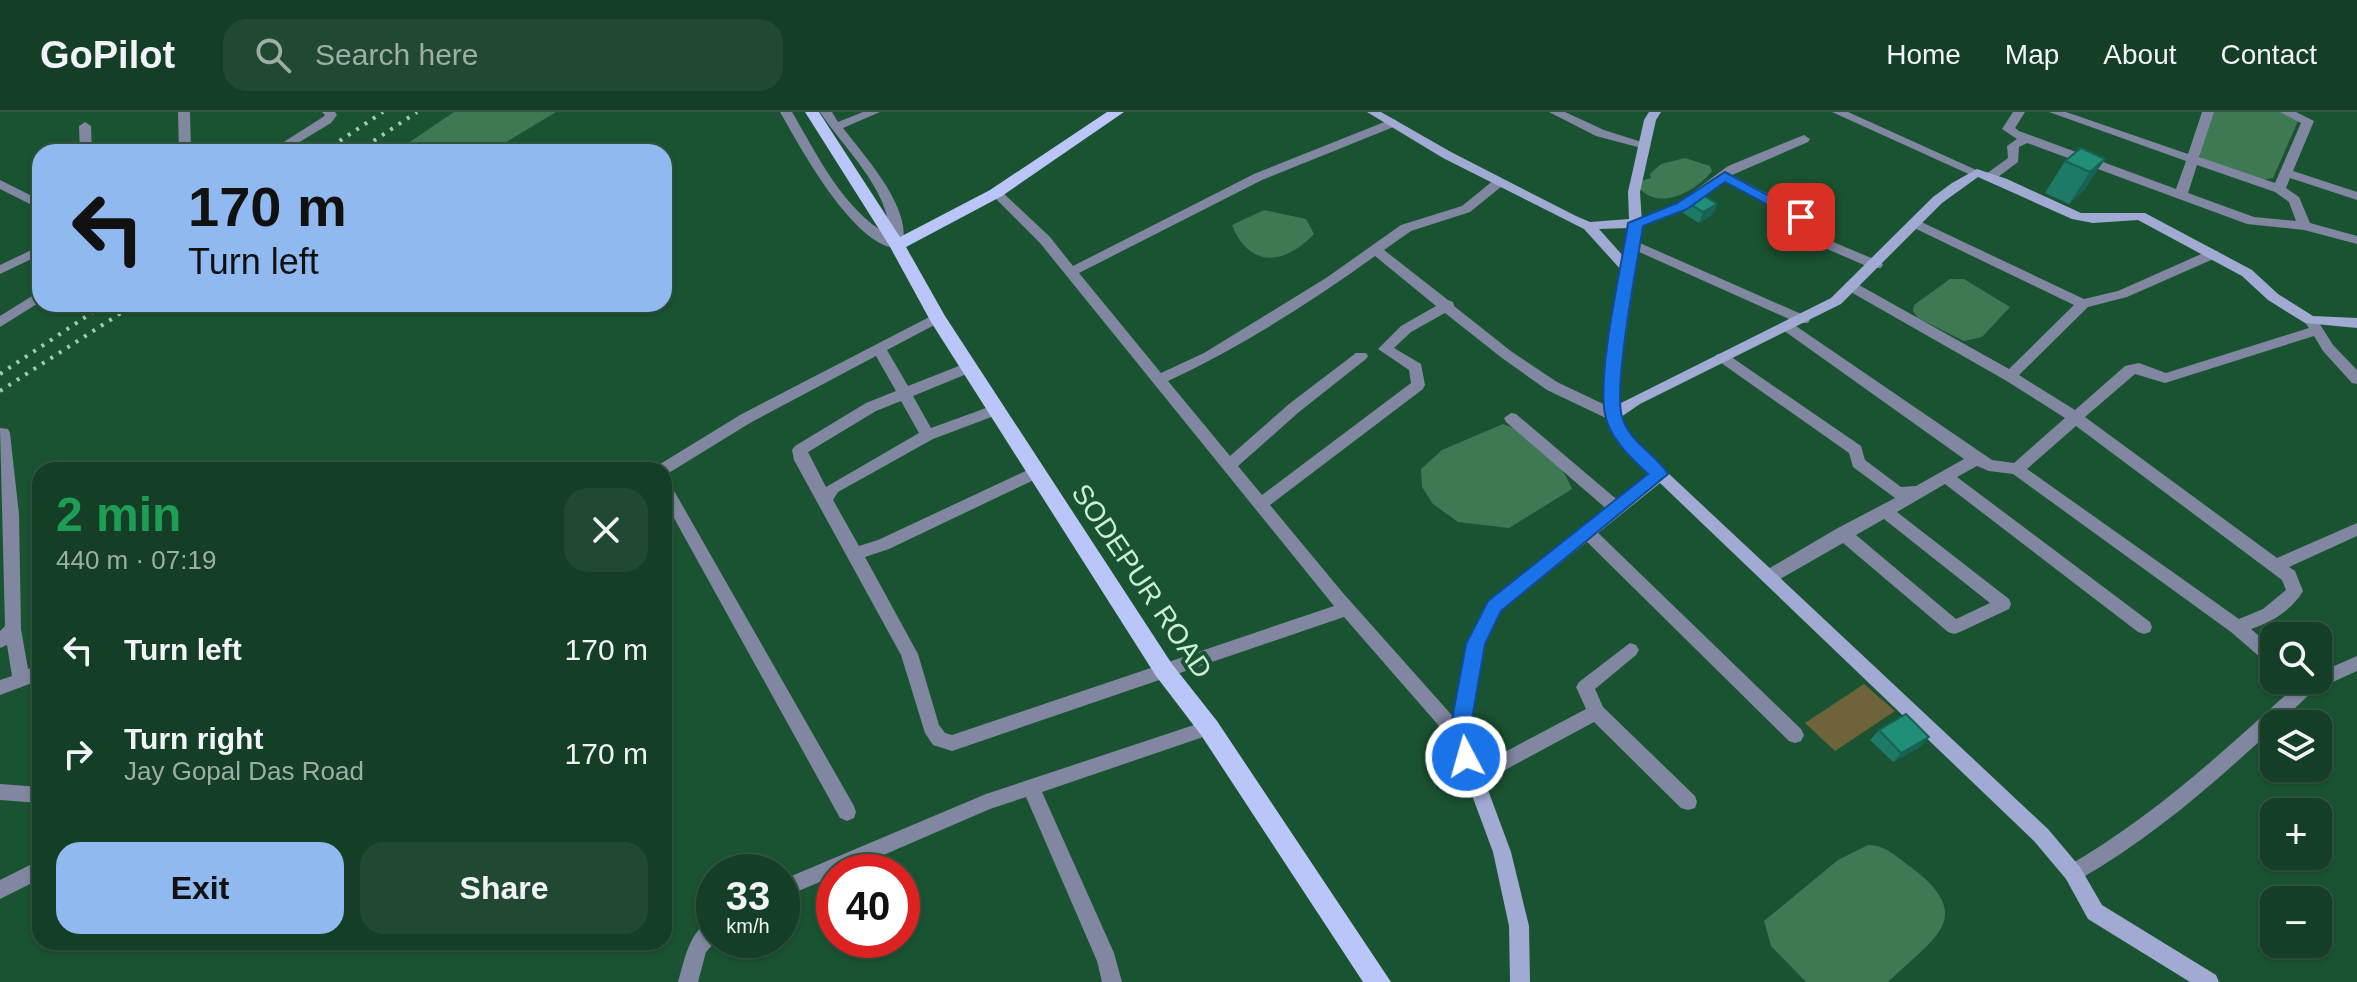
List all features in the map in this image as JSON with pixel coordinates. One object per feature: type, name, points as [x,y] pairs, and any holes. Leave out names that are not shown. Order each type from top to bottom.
[{"type":"main road","name":"SODEPUR ROAD","points":[[812,112],[897,245],[937,318],[1164,670],[1209,728],[1378,982]]},
{"type":"main road","points":[[897,245],[996,193],[1117,112]]},
{"type":"street","points":[[184,112],[185,144]]},
{"type":"street","points":[[287,144],[327,120],[331,115],[328,112]]},
{"type":"street","points":[[786,112],[831,185],[859,222],[897,245],[899,228],[884,194],[826,112]]},
{"type":"street","points":[[835,127],[874,112]]},
{"type":"street","points":[[1373,112],[1498,183],[1589,226],[1630,271]]},
{"type":"street","points":[[1555,112],[1600,133],[1645,145]]},
{"type":"street","points":[[1655,112],[1650,120],[1634,192],[1636,223],[1614,370],[1613,415],[1629,446],[2041,835],[2073,873],[2095,912],[2209,982]]},
{"type":"street","points":[[1838,112],[2078,217],[2105,220],[2140,216],[2247,273],[2273,297],[2313,326],[2357,379]]},
{"type":"street","points":[[2019,112],[2008,129],[2027,138],[2252,221],[2304,226],[2357,240]]},
{"type":"street","points":[[2055,112],[2279,189],[2295,200],[2304,226]]},
{"type":"street","points":[[2181,194],[2206,112]]},
{"type":"street","points":[[2279,189],[2311,117],[2286,112]]},
{"type":"street","points":[[1071,272],[1258,177],[1392,123]]},
{"type":"street","points":[[85,126],[86,144]]},
{"type":"street","points":[[1613,415],[1635,400],[1803,320],[1854,288],[1899,235],[1950,190],[2014,159],[2013,146],[2027,138]]},
{"type":"street","points":[[1589,226],[1636,223],[1682,206],[1732,169],[1804,139]]},
{"type":"street","points":[[2286,173],[2357,196]]},
{"type":"street","points":[[1725,176],[1801,217]]},
{"type":"street","points":[[1159,380],[1209,356],[1377,251],[1406,228],[1466,209],[1498,183]]},
{"type":"street","points":[[0,184],[32,201]]},
{"type":"street","points":[[996,193],[1045,240],[1347,609],[1459,736],[1502,852],[1519,926],[1520,982]]},
{"type":"street","points":[[1915,223],[2083,304]]},
{"type":"street","points":[[1809,236],[1876,265]]},
{"type":"street","points":[[1633,244],[1803,320]]},
{"type":"street","points":[[1377,251],[1541,378],[1613,415]]},
{"type":"street","points":[[0,270],[32,254]]},
{"type":"street","points":[[2010,376],[2083,304],[2122,294],[2213,254]]},
{"type":"street","points":[[1854,288],[2010,376],[2076,418],[2289,576],[2295,591],[2287,601],[2262,617],[2237,627]]},
{"type":"street","points":[[0,322],[32,301]]},
{"type":"street","points":[[1261,504],[1418,385],[1416,368],[1385,349],[1406,329],[1448,305]]},
{"type":"street","points":[[672,464],[745,419],[937,318]]},
{"type":"street","points":[[2017,469],[2130,370],[2139,368],[2165,378],[2313,326],[2357,323]]},
{"type":"street","points":[[1788,327],[1976,459],[1989,465],[2017,469],[2237,627],[2260,647]]},
{"type":"street","points":[[879,349],[928,435]]},
{"type":"street","points":[[1229,466],[1294,408],[1361,356]]},
{"type":"street","points":[[1722,357],[1856,450],[1858,463],[1898,493],[1915,491]]},
{"type":"street","points":[[969,367],[851,417],[800,450],[802,460],[909,654],[931,728],[939,739],[952,743],[1347,609]]},
{"type":"street","points":[[825,499],[833,488],[928,435],[997,409]]},
{"type":"street","points":[[1511,418],[1615,507]]},
{"type":"street","points":[[3,433],[11,514],[6,635],[21,680]]},
{"type":"street","points":[[1769,577],[1915,491],[1976,459]]},
{"type":"street","points":[[855,554],[883,545],[1037,472]]},
{"type":"street","points":[[1459,736],[1475,644],[1495,606],[1660,474]]},
{"type":"street","points":[[1944,475],[2144,627]]},
{"type":"street","points":[[672,500],[847,812]]},
{"type":"street","points":[[1842,533],[1954,627],[2003,604],[1885,511]]},
{"type":"street","points":[[2276,566],[2357,529]]},
{"type":"street","points":[[1586,531],[1795,735]]},
{"type":"street","points":[[1630,650],[1585,687],[1596,712],[1688,802]]},
{"type":"street","points":[[2332,672],[2357,663]]},
{"type":"street","points":[[0,688],[32,675]]},
{"type":"street","points":[[2073,873],[2121,845],[2203,782],[2292,694]]},
{"type":"street","points":[[1473,778],[1596,712]]},
{"type":"street","points":[[800,881],[986,802],[1209,728]]},
{"type":"street","points":[[1031,788],[1107,960],[1112,982]]},
{"type":"street","points":[[0,792],[32,794]]},
{"type":"street","points":[[0,890],[32,873]]},
{"type":"street","points":[[688,982],[696,954]]},
{"type":"shaded area","points":[[454,112],[556,112],[503,144],[407,144]]},
{"type":"shaded area","points":[[2208,112],[2282,112],[2298,121],[2273,178],[2263,180],[2203,159],[2193,151]]},
{"type":"shaded area","points":[[1685,158],[1710,166],[1712,171],[1678,196],[1658,198],[1640,189],[1640,181],[1651,178],[1650,174],[1661,164]]},
{"type":"shaded area","points":[[1264,210],[1306,219],[1314,234],[1303,245],[1279,257],[1258,255],[1239,239],[1232,225]]},
{"type":"shaded area","points":[[1950,279],[1964,279],[2010,307],[1982,337],[1964,341],[1918,318],[1913,311],[1914,305]]},
{"type":"shaded area","points":[[1503,424],[1545,450],[1561,468],[1572,489],[1509,528],[1458,522],[1433,504],[1422,487],[1421,469],[1442,450]]},
{"type":"shaded area","points":[[1864,684],[1895,711],[1835,751],[1805,723]]},
{"type":"shaded area","points":[[1868,845],[1892,853],[1932,885],[1942,901],[1945,915],[1941,928],[1920,953],[1888,982],[1806,982],[1771,946],[1764,921],[1838,860]]},
{"type":"building","points":[[2081,148],[2105,159],[2090,172],[2065,161]]},
{"type":"building","points":[[1701,194],[1717,204],[1703,212],[1687,202]]},
{"type":"building","points":[[1906,714],[1929,737],[1901,753],[1879,730]]},
{"type":"railway","points":[[335,144],[383,112]]},
{"type":"railway","points":[[369,144],[417,112]]},
{"type":"railway","points":[[0,374],[93,312]]},
{"type":"railway","points":[[0,391],[123,312]]},
{"type":"route","points":[[1466,757],[1459,736],[1475,644],[1495,606],[1530,574],[1660,474],[1629,446],[1613,415],[1614,370],[1636,223],[1682,206],[1725,176],[1801,217]]}]
